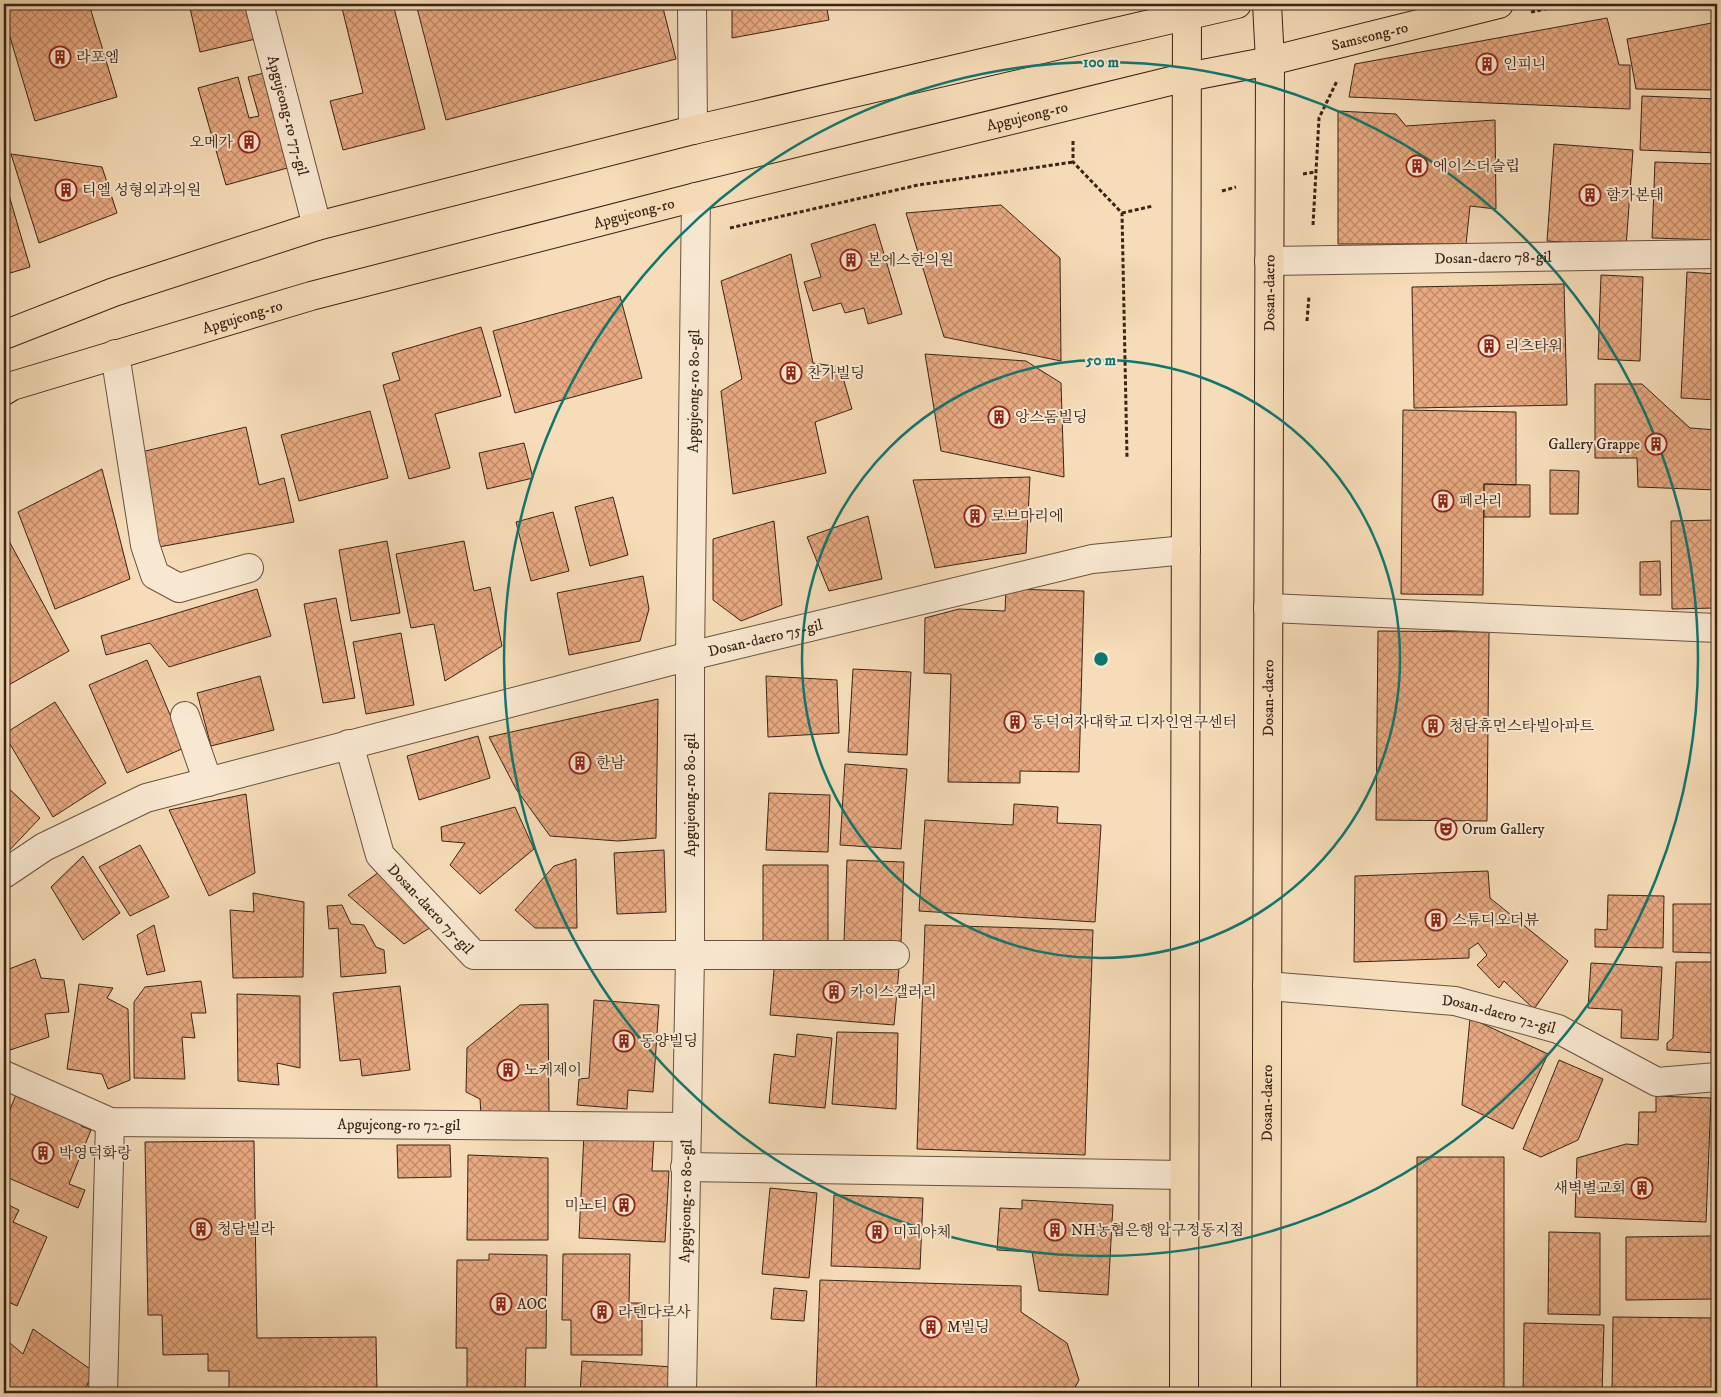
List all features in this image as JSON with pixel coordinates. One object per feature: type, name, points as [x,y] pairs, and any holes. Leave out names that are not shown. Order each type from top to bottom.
[{"type":"main road","points":[[4,335],[114,292],[317,226],[693,130],[1065,46],[1187,9],[1237,4]]},
{"type":"main road","name":"Dosan-daero","points":[[1266,1393],[1270,61],[1267,4]]},
{"type":"main road","name":"Samseong-ro","points":[[1270,61],[1499,4]]},
{"type":"main road","points":[[1184,1393],[1187,9]]},
{"type":"main road","name":"Apgujeong-ro","points":[[4,391],[12,386],[115,354],[311,296],[696,197],[1187,76],[1270,61]]},
{"type":"street","name":"Apgujeong-ro 77-gil","points":[[259,4],[317,226]]},
{"type":"street","points":[[692,4],[693,130]]},
{"type":"street","name":"Apgujeong-ro 80-gil","points":[[682,1393],[690,956],[690,656],[696,197]]},
{"type":"street","name":"Dosan-daero 78-gil","points":[[1269,261],[1717,254]]},
{"type":"street","points":[[115,354],[145,545],[155,575],[180,588],[249,568]]},
{"type":"street","name":"Dosan-daero 75-gil","points":[[4,874],[44,847],[146,798],[690,656],[1092,559],[1186,550]]},
{"type":"street","points":[[1268,608],[1717,628]]},
{"type":"street","points":[[185,716],[208,782]]},
{"type":"street","name":"Dosan-daero 75-gil","points":[[349,744],[380,855],[474,955],[895,955]]},
{"type":"street","name":"Dosan-daero 72-gil","points":[[1267,986],[1455,1000],[1558,1029],[1657,1082],[1717,1078]]},
{"type":"street","name":"Apgujeong-ro 72-gil","points":[[4,1074],[110,1122],[687,1127]]},
{"type":"street","points":[[103,1393],[110,1122]]},
{"type":"street","points":[[685,1167],[1184,1175]]},
{"type":"path","points":[[1307,321],[1319,118]]},
{"type":"path","points":[[695,236],[918,185],[1073,162],[1122,213],[1127,458]]},
{"type":"building","name":"라포엠","points":[[4,4],[89,4],[117,97],[35,121],[4,17]]},
{"type":"building","points":[[189,4],[252,4],[260,38],[200,52]]},
{"type":"building","points":[[341,4],[393,4],[425,129],[343,150],[330,101],[363,93]]},
{"type":"building","points":[[416,4],[662,4],[676,59],[446,120]]},
{"type":"building","points":[[732,4],[826,4],[829,20],[732,38]]},
{"type":"building","name":"인피니","points":[[1607,18],[1619,65],[1630,65],[1630,109],[1349,97],[1355,64]]},
{"type":"building","points":[[1717,22],[1717,90],[1636,89],[1627,39]]},
{"type":"building","name":"오메가","points":[[264,73],[291,167],[226,185],[198,88],[238,77],[249,118],[259,116],[248,77]]},
{"type":"building","points":[[1642,96],[1717,99],[1717,153],[1640,150]]},
{"type":"building","name":"에이스더슬립","points":[[1338,111],[1396,114],[1406,126],[1495,120],[1496,209],[1470,206],[1466,244],[1338,244]]},
{"type":"building","name":"함가본태","points":[[1554,144],[1633,150],[1626,247],[1547,241]]},
{"type":"building","name":"티엘 성형외과의원","points":[[11,154],[102,167],[117,213],[39,243]]},
{"type":"building","points":[[1655,162],[1717,164],[1717,240],[1652,238]]},
{"type":"building","points":[[4,178],[30,267],[4,275]]},
{"type":"building","points":[[1001,205],[1060,258],[1061,361],[944,337],[906,213]]},
{"type":"building","name":"본에스한의원","points":[[875,224],[902,314],[868,324],[864,308],[845,313],[841,303],[813,311],[804,282],[821,277],[811,244]]},
{"type":"building","name":"찬가빌딩","points":[[791,254],[813,363],[840,367],[852,409],[815,422],[826,473],[733,494],[721,391],[742,379],[721,281]]},
{"type":"building","points":[[1687,272],[1717,274],[1717,400],[1681,398]]},
{"type":"building","points":[[1601,275],[1643,277],[1640,361],[1598,359]]},
{"type":"building","name":"리츠타워","points":[[1564,284],[1567,405],[1414,408],[1412,287]]},
{"type":"building","points":[[620,296],[642,378],[515,413],[493,331]]},
{"type":"building","points":[[481,327],[501,396],[435,414],[450,468],[409,479],[383,385],[400,380],[392,353]]},
{"type":"building","name":"앙스돔빌딩","points":[[925,354],[1026,361],[1061,383],[1064,477],[941,451]]},
{"type":"building","name":"Gallery Grappe","points":[[1595,384],[1642,384],[1690,428],[1717,430],[1717,490],[1638,487],[1637,458],[1595,458]]},
{"type":"building","name":"페라리","points":[[1403,410],[1516,412],[1516,485],[1484,484],[1483,595],[1401,594]]},
{"type":"building","points":[[370,411],[388,478],[299,501],[281,435]]},
{"type":"building","points":[[246,427],[259,485],[284,478],[294,522],[159,547],[137,453]]},
{"type":"building","points":[[524,443],[533,478],[487,489],[479,453]]},
{"type":"building","points":[[102,469],[130,579],[55,609],[18,512]]},
{"type":"building","points":[[1550,470],[1579,471],[1578,514],[1550,514]]},
{"type":"building","name":"로브마리에","points":[[1030,477],[1026,553],[935,568],[913,480]]},
{"type":"building","points":[[1484,484],[1530,485],[1530,517],[1484,517]]},
{"type":"building","points":[[613,497],[628,555],[590,566],[575,507]]},
{"type":"building","points":[[553,512],[569,571],[531,581],[516,522]]},
{"type":"building","points":[[868,516],[882,579],[829,591],[807,537]]},
{"type":"building","points":[[1717,520],[1715,608],[1672,609],[1671,521]]},
{"type":"building","points":[[774,521],[782,605],[741,621],[713,600],[713,539]]},
{"type":"building","points":[[9,541],[69,651],[5,687],[4,544]]},
{"type":"building","points":[[387,541],[400,613],[351,621],[339,550]]},
{"type":"building","points":[[464,541],[474,591],[490,587],[502,646],[445,681],[434,624],[411,628],[396,554]]},
{"type":"building","points":[[1660,561],[1661,595],[1640,595],[1640,562]]},
{"type":"building","points":[[643,576],[649,609],[640,641],[569,655],[557,593]]},
{"type":"building","points":[[257,589],[271,636],[169,667],[150,643],[106,655],[101,636]]},
{"type":"building","name":"동덕여자대학교 디자인연구센터","points":[[1006,589],[1084,591],[1079,772],[1020,771],[1020,783],[948,782],[951,674],[924,673],[925,618],[959,609],[1005,611]]},
{"type":"building","points":[[336,598],[355,698],[323,703],[304,604]]},
{"type":"building","name":"청담휴먼스타빌아파트","points":[[1378,631],[1489,632],[1487,821],[1376,820]]},
{"type":"building","points":[[401,633],[414,705],[366,714],[353,642]]},
{"type":"building","points":[[147,660],[184,748],[127,773],[89,685]]},
{"type":"building","points":[[853,669],[911,672],[907,755],[848,752]]},
{"type":"building","points":[[260,676],[274,730],[211,746],[197,693]]},
{"type":"building","points":[[766,676],[837,680],[839,733],[768,737]]},
{"type":"building","name":"한남","points":[[658,699],[656,838],[618,841],[550,836],[516,789],[489,737]]},
{"type":"building","points":[[55,702],[106,783],[53,817],[4,734]]},
{"type":"building","points":[[478,736],[490,778],[419,800],[407,756]]},
{"type":"building","points":[[845,764],[907,769],[901,849],[840,845]]},
{"type":"building","points":[[4,784],[40,818],[4,856]]},
{"type":"building","points":[[769,793],[830,795],[828,852],[766,850]]},
{"type":"building","points":[[246,794],[255,873],[209,896],[169,810]]},
{"type":"building","points":[[1014,804],[1058,807],[1057,823],[1101,825],[1095,922],[919,911],[925,820],[1013,825]]},
{"type":"building","points":[[515,807],[534,849],[480,894],[450,865],[465,843],[442,841],[441,827]]},
{"type":"building","points":[[140,845],[169,897],[130,916],[99,867]]},
{"type":"building","points":[[664,850],[666,912],[617,914],[614,853]]},
{"type":"building","points":[[83,856],[120,913],[83,940],[51,887]]},
{"type":"building","points":[[576,859],[577,928],[535,928],[515,910],[554,866]]},
{"type":"building","points":[[847,860],[904,862],[901,943],[844,941]]},
{"type":"building","points":[[763,865],[828,865],[828,942],[763,942]]},
{"type":"building","name":"스튜디오더뷰","points":[[1488,871],[1490,898],[1568,961],[1534,1009],[1504,981],[1499,988],[1477,965],[1487,955],[1478,943],[1469,949],[1469,958],[1354,962],[1355,876]]},
{"type":"building","points":[[379,872],[436,924],[404,944],[348,895]]},
{"type":"building","points":[[253,893],[304,902],[303,977],[233,978],[230,910],[254,912]]},
{"type":"building","points":[[1608,895],[1664,896],[1663,948],[1595,947],[1595,929],[1607,930]]},
{"type":"building","points":[[1673,904],[1715,904],[1715,953],[1673,952]]},
{"type":"building","points":[[342,905],[351,924],[364,925],[376,947],[384,950],[386,973],[341,977],[338,928],[329,929],[327,906]]},
{"type":"building","points":[[154,925],[165,971],[147,975],[137,935]]},
{"type":"building","points":[[925,925],[1093,930],[1085,1155],[917,1149]]},
{"type":"building","points":[[35,959],[41,978],[64,980],[69,1012],[45,1014],[49,1037],[4,1052],[4,971]]},
{"type":"building","name":"카이스갤러리","points":[[775,959],[899,969],[894,1025],[770,1015]]},
{"type":"building","points":[[1676,962],[1717,962],[1717,1053],[1667,1050],[1667,1043],[1673,1038]]},
{"type":"building","points":[[1591,963],[1662,967],[1658,1040],[1621,1038],[1622,1010],[1588,1008]]},
{"type":"building","points":[[201,981],[206,1013],[191,1013],[195,1038],[182,1037],[185,1079],[134,1078],[134,1002],[145,987]]},
{"type":"building","points":[[79,984],[113,988],[107,998],[128,1009],[130,1080],[108,1089],[102,1074],[67,1069]]},
{"type":"building","points":[[400,986],[410,1070],[362,1076],[360,1059],[340,1061],[333,993]]},
{"type":"building","points":[[237,994],[300,996],[300,1068],[277,1063],[279,1085],[238,1081]]},
{"type":"building","name":"동양빌딩","points":[[594,1000],[659,1005],[653,1092],[628,1090],[627,1109],[577,1105],[579,1079],[589,1078]]},
{"type":"building","name":"노케제이","points":[[548,1004],[549,1113],[481,1115],[480,1099],[466,1092],[467,1048],[520,1005]]},
{"type":"building","points":[[1470,1018],[1548,1054],[1513,1129],[1462,1105]]},
{"type":"building","points":[[837,1032],[898,1033],[896,1109],[832,1104]]},
{"type":"building","points":[[797,1034],[832,1038],[825,1108],[769,1103],[774,1054],[795,1057]]},
{"type":"building","points":[[1559,1060],[1603,1079],[1578,1140],[1541,1157],[1523,1149]]},
{"type":"building","name":"박영덕화랑","points":[[20,1085],[86,1113],[81,1126],[91,1130],[69,1184],[85,1190],[78,1208],[4,1176],[4,1124]]},
{"type":"building","name":"새벽별교회","points":[[1656,1096],[1711,1098],[1706,1222],[1575,1217],[1577,1158],[1626,1144],[1638,1145],[1639,1112],[1656,1112]]},
{"type":"building","name":"미노티","points":[[584,1133],[654,1136],[652,1171],[669,1171],[665,1242],[579,1238]]},
{"type":"building","name":"청담빌라","points":[[254,1141],[257,1338],[376,1337],[377,1393],[251,1393],[250,1390],[229,1390],[229,1371],[208,1371],[208,1354],[163,1355],[162,1315],[148,1315],[145,1142]]},
{"type":"building","points":[[397,1145],[450,1145],[451,1177],[398,1178]]},
{"type":"building","points":[[468,1155],[548,1158],[548,1240],[467,1240]]},
{"type":"building","points":[[1417,1157],[1504,1157],[1504,1393],[1417,1393]]},
{"type":"building","points":[[770,1188],[817,1193],[809,1278],[762,1274]]},
{"type":"building","name":"미피아체","points":[[834,1195],[923,1198],[920,1269],[831,1266]]},
{"type":"building","name":"NH농협은행 압구정동지점","points":[[1022,1200],[1113,1205],[1108,1295],[1039,1291],[1032,1252],[997,1250],[1000,1208],[1022,1209]]},
{"type":"building","points":[[4,1203],[19,1210],[13,1222],[47,1237],[17,1306],[4,1300]]},
{"type":"building","points":[[1549,1232],[1600,1233],[1600,1315],[1548,1314]]},
{"type":"building","points":[[1713,1236],[1714,1299],[1626,1300],[1626,1237]]},
{"type":"building","name":"AOC","points":[[489,1254],[547,1255],[546,1348],[526,1348],[525,1393],[467,1393],[467,1348],[456,1348],[457,1260],[489,1260]]},
{"type":"building","name":"라텐다로사","points":[[563,1254],[630,1254],[629,1303],[642,1303],[642,1355],[571,1355],[571,1320],[562,1320]]},
{"type":"building","name":"M빌딩","points":[[820,1280],[1021,1286],[1021,1312],[1067,1343],[1079,1380],[1072,1393],[816,1393]]},
{"type":"building","points":[[774,1288],[807,1291],[804,1321],[771,1319]]},
{"type":"building","points":[[1613,1317],[1716,1318],[1716,1393],[1612,1393]]},
{"type":"building","points":[[1524,1323],[1604,1325],[1602,1393],[1523,1393]]},
{"type":"building","points":[[33,1329],[93,1371],[84,1393],[4,1393],[9,1381],[4,1379],[4,1357],[10,1343],[23,1354]]},
{"type":"building","points":[[582,1361],[673,1367],[671,1393],[580,1393]]},
{"type":"place","name":"라포엠","points":[[60,57]]},
{"type":"place","name":"인피니","points":[[1487,64]]},
{"type":"place","name":"오메가","points":[[249,142]]},
{"type":"place","name":"에이스더슬립","points":[[1417,166]]},
{"type":"place","name":"티엘 성형외과의원","points":[[66,190]]},
{"type":"place","name":"함가본태","points":[[1590,195]]},
{"type":"place","name":"본에스한의원","points":[[851,260]]},
{"type":"place","name":"리츠타워","points":[[1489,346]]},
{"type":"place","name":"찬가빌딩","points":[[791,373]]},
{"type":"place","name":"앙스돔빌딩","points":[[999,417]]},
{"type":"place","name":"Gallery Grappe","points":[[1656,444]]},
{"type":"place","name":"페라리","points":[[1443,501]]},
{"type":"place","name":"로브마리에","points":[[975,516]]},
{"type":"place","name":"동덕여자대학교 디자인연구센터","points":[[1015,722]]},
{"type":"place","name":"청담휴먼스타빌아파트","points":[[1433,726]]},
{"type":"place","name":"한남","points":[[580,763]]},
{"type":"place","name":"Orum Gallery","points":[[1446,829]]},
{"type":"place","name":"스튜디오더뷰","points":[[1436,920]]},
{"type":"place","name":"카이스갤러리","points":[[834,992]]},
{"type":"place","name":"동양빌딩","points":[[624,1041]]},
{"type":"place","name":"노케제이","points":[[508,1070]]},
{"type":"place","name":"박영덕화랑","points":[[43,1153]]},
{"type":"place","name":"새벽별교회","points":[[1642,1188]]},
{"type":"place","name":"미노티","points":[[624,1205]]},
{"type":"place","name":"청담빌라","points":[[201,1229]]},
{"type":"place","name":"NH농협은행 압구정동지점","points":[[1055,1230]]},
{"type":"place","name":"미피아체","points":[[877,1232]]},
{"type":"place","name":"AOC","points":[[501,1304]]},
{"type":"place","name":"라텐다로사","points":[[602,1312]]},
{"type":"place","name":"M빌딩","points":[[931,1327]]}]
